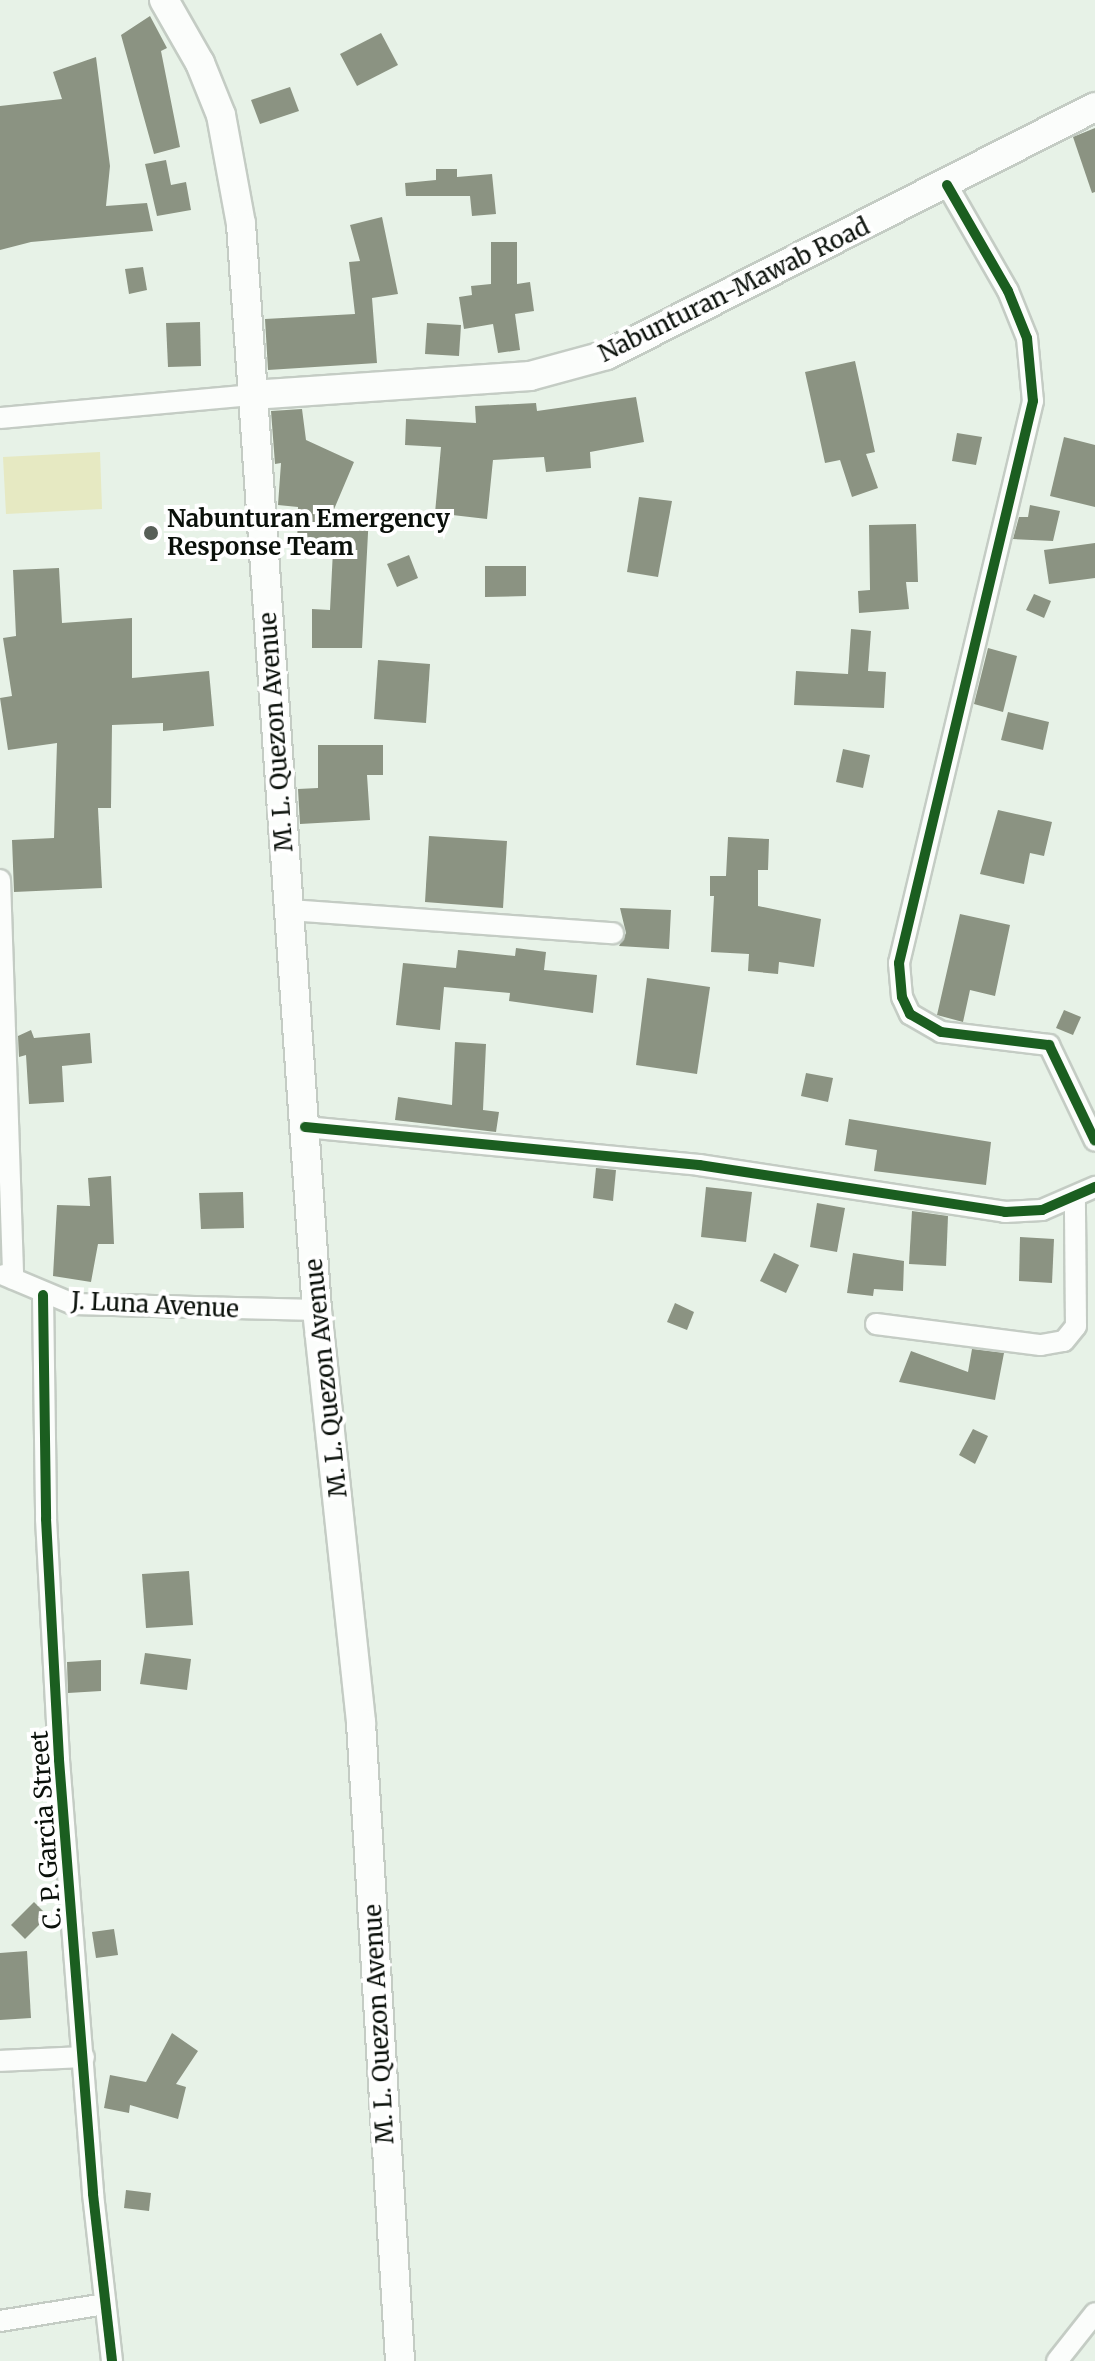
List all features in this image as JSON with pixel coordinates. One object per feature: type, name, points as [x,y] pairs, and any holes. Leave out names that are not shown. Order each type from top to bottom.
[{"type":"main road","name":"M. L. Quezon Avenue","points":[[164,0],[200,63],[231,154],[241,224],[317,1310],[361,1723],[400,2361]]},
{"type":"main road","name":"Nabunturan-Mawab Road","points":[[252,395],[493,381],[567,368],[644,340],[1095,107]]},
{"type":"street","points":[[947,185],[1008,291],[1027,338],[1033,401],[899,963],[902,997],[910,1014],[933,1030],[1049,1045],[1095,1141]]},
{"type":"street","points":[[0,418],[252,395]]},
{"type":"street","points":[[0,880],[7,1276]]},
{"type":"street","points":[[289,910],[613,933]]},
{"type":"street","points":[[305,1127],[699,1165],[1005,1212],[1042,1210],[1075,1200],[1095,1187]]},
{"type":"street","points":[[876,1324],[1041,1345],[1064,1341],[1076,1326],[1075,1200]]},
{"type":"street","name":"J. Luna Avenue","points":[[7,1276],[43,1295],[101,1307],[317,1310]]},
{"type":"street","name":"C. P. Garcia Street","points":[[43,1295],[46,1534],[84,2057],[112,2361]]},
{"type":"street","points":[[0,2061],[84,2057]]},
{"type":"street","points":[[0,2321],[105,2304]]},
{"type":"street","points":[[1057,2361],[1095,2313]]},
{"type":"green space","points":[[100,452],[102,509],[6,514],[3,457]]},
{"type":"building","points":[[150,16],[167,48],[161,51],[180,147],[154,154],[121,35]]},
{"type":"building","points":[[381,33],[398,65],[357,86],[340,54]]},
{"type":"building","points":[[96,57],[110,166],[106,206],[147,203],[153,231],[31,242],[0,250],[0,106],[62,99],[53,72]]},
{"type":"building","points":[[290,87],[299,111],[260,124],[251,100]]},
{"type":"building","points":[[1095,128],[1095,192],[1092,193],[1073,137]]},
{"type":"building","points":[[166,160],[171,185],[186,182],[191,210],[157,216],[145,164]]},
{"type":"building","points":[[436,169],[457,169],[457,177],[492,174],[496,214],[472,216],[470,196],[406,196],[405,183],[436,180]]},
{"type":"building","points":[[382,217],[398,294],[372,298],[377,363],[268,370],[265,319],[355,314],[349,262],[360,261],[350,225]]},
{"type":"building","points":[[491,242],[517,242],[517,284],[530,282],[534,311],[515,314],[520,350],[498,353],[493,324],[464,329],[459,297],[472,295],[471,286],[491,284]]},
{"type":"building","points":[[143,267],[147,290],[129,294],[125,269]]},
{"type":"building","points":[[200,322],[201,366],[168,367],[166,323]]},
{"type":"building","points":[[427,323],[461,325],[459,356],[425,354]]},
{"type":"building","points":[[855,361],[875,452],[866,454],[878,488],[852,497],[840,460],[825,463],[805,372]]},
{"type":"building","points":[[636,397],[644,442],[590,452],[591,468],[546,472],[544,457],[493,460],[487,519],[435,513],[441,447],[405,445],[406,419],[476,423],[475,406],[536,403],[537,411]]},
{"type":"building","points":[[302,409],[306,440],[354,462],[332,514],[369,514],[362,648],[312,648],[312,609],[330,610],[333,550],[297,549],[298,507],[278,505],[281,463],[275,464],[271,411]]},
{"type":"building","points":[[957,433],[982,437],[976,465],[952,461]]},
{"type":"building","points":[[1064,437],[1095,445],[1095,507],[1050,496]]},
{"type":"building","points":[[639,497],[672,501],[658,577],[627,572]]},
{"type":"building","points":[[1030,505],[1060,511],[1053,541],[1013,539],[1019,517],[1028,517]]},
{"type":"building","points":[[916,524],[918,582],[906,582],[909,609],[859,613],[858,591],[870,590],[869,525]]},
{"type":"building","points":[[1095,543],[1095,578],[1049,584],[1044,550]]},
{"type":"building","points":[[409,555],[418,578],[397,587],[387,564]]},
{"type":"building","points":[[485,566],[526,566],[526,596],[485,597]]},
{"type":"building","points":[[59,568],[62,623],[132,618],[132,678],[209,671],[214,726],[163,731],[163,723],[112,725],[111,808],[98,808],[102,888],[14,892],[12,840],[54,838],[57,743],[8,750],[0,698],[12,696],[3,638],[16,636],[13,570]]},
{"type":"building","points":[[1034,594],[1051,601],[1044,618],[1026,610]]},
{"type":"building","points":[[851,629],[871,631],[868,671],[886,672],[884,708],[794,705],[796,671],[848,674]]},
{"type":"building","points":[[988,648],[1017,656],[1003,712],[974,704]]},
{"type":"building","points":[[378,660],[430,664],[426,723],[374,719]]},
{"type":"building","points":[[1008,712],[1049,722],[1043,750],[1001,740]]},
{"type":"building","points":[[318,745],[383,745],[383,775],[367,775],[370,820],[300,824],[298,789],[318,788]]},
{"type":"building","points":[[843,749],[870,755],[863,788],[836,782]]},
{"type":"building","points":[[998,810],[1052,822],[1044,856],[1030,853],[1024,884],[980,874]]},
{"type":"building","points":[[429,836],[507,841],[503,908],[425,902]]},
{"type":"building","points":[[728,837],[769,839],[768,870],[758,870],[758,906],[821,919],[814,967],[779,962],[778,974],[748,971],[749,954],[711,952],[714,896],[710,896],[710,876],[726,876]]},
{"type":"building","points":[[620,908],[671,910],[669,949],[619,946],[626,933]]},
{"type":"building","points":[[960,914],[1010,925],[995,996],[970,990],[963,1022],[937,1015]]},
{"type":"building","points":[[516,948],[546,952],[544,970],[597,975],[593,1013],[509,1001],[510,993],[444,987],[440,1030],[396,1025],[403,963],[456,968],[458,950],[515,956]]},
{"type":"building","points":[[647,978],[710,987],[697,1074],[636,1065]]},
{"type":"building","points":[[1064,1010],[1081,1017],[1073,1035],[1056,1028]]},
{"type":"building","points":[[31,1030],[34,1038],[90,1033],[92,1063],[62,1066],[64,1102],[29,1104],[26,1055],[19,1057],[18,1036]]},
{"type":"building","points":[[455,1042],[486,1044],[483,1110],[499,1112],[496,1132],[395,1120],[398,1097],[452,1105]]},
{"type":"building","points":[[806,1073],[833,1078],[828,1102],[801,1096]]},
{"type":"building","points":[[849,1119],[991,1142],[986,1185],[874,1171],[877,1150],[845,1145]]},
{"type":"building","points":[[596,1168],[616,1170],[613,1201],[593,1198]]},
{"type":"building","points":[[111,1176],[114,1244],[98,1244],[91,1282],[53,1276],[57,1205],[90,1206],[88,1178]]},
{"type":"building","points":[[706,1187],[752,1192],[746,1242],[701,1237]]},
{"type":"building","points":[[243,1192],[244,1228],[201,1229],[199,1193]]},
{"type":"building","points":[[817,1203],[845,1208],[837,1252],[810,1247]]},
{"type":"building","points":[[912,1211],[948,1216],[946,1266],[909,1264]]},
{"type":"building","points":[[1020,1237],[1054,1239],[1052,1283],[1019,1281]]},
{"type":"building","points":[[774,1253],[799,1265],[786,1293],[760,1281]]},
{"type":"building","points":[[853,1253],[904,1261],[903,1291],[874,1289],[873,1296],[847,1293]]},
{"type":"building","points":[[675,1303],[694,1312],[687,1330],[667,1322]]},
{"type":"building","points":[[972,1349],[1004,1353],[995,1400],[899,1382],[911,1351],[968,1372]]},
{"type":"building","points":[[973,1429],[988,1436],[975,1464],[959,1455]]},
{"type":"building","points":[[189,1571],[193,1625],[146,1628],[142,1574]]},
{"type":"building","points":[[145,1653],[191,1659],[187,1690],[140,1684]]},
{"type":"building","points":[[101,1660],[101,1691],[68,1693],[67,1662]]},
{"type":"building","points":[[34,1902],[48,1916],[25,1939],[11,1925]]},
{"type":"building","points":[[114,1929],[118,1955],[96,1958],[92,1932]]},
{"type":"building","points":[[27,1951],[31,2018],[0,2020],[0,1953]]},
{"type":"building","points":[[172,2033],[198,2051],[176,2084],[186,2087],[178,2119],[130,2105],[129,2113],[104,2108],[110,2075],[146,2082]]},
{"type":"building","points":[[126,2190],[151,2193],[149,2211],[124,2208]]},
{"type":"cycle path","points":[[947,185],[1008,291],[1027,338],[1033,401],[899,963],[902,997],[910,1014],[941,1032],[1049,1045],[1095,1141]]},
{"type":"cycle path","points":[[305,1127],[699,1165],[1005,1212],[1042,1210],[1095,1187]]},
{"type":"cycle path","points":[[43,1295],[46,1519],[59,1760],[93,2194],[112,2361]]},
{"type":"place","name":"Nabunturan Emergency Response Team","points":[[151,533]]}]
